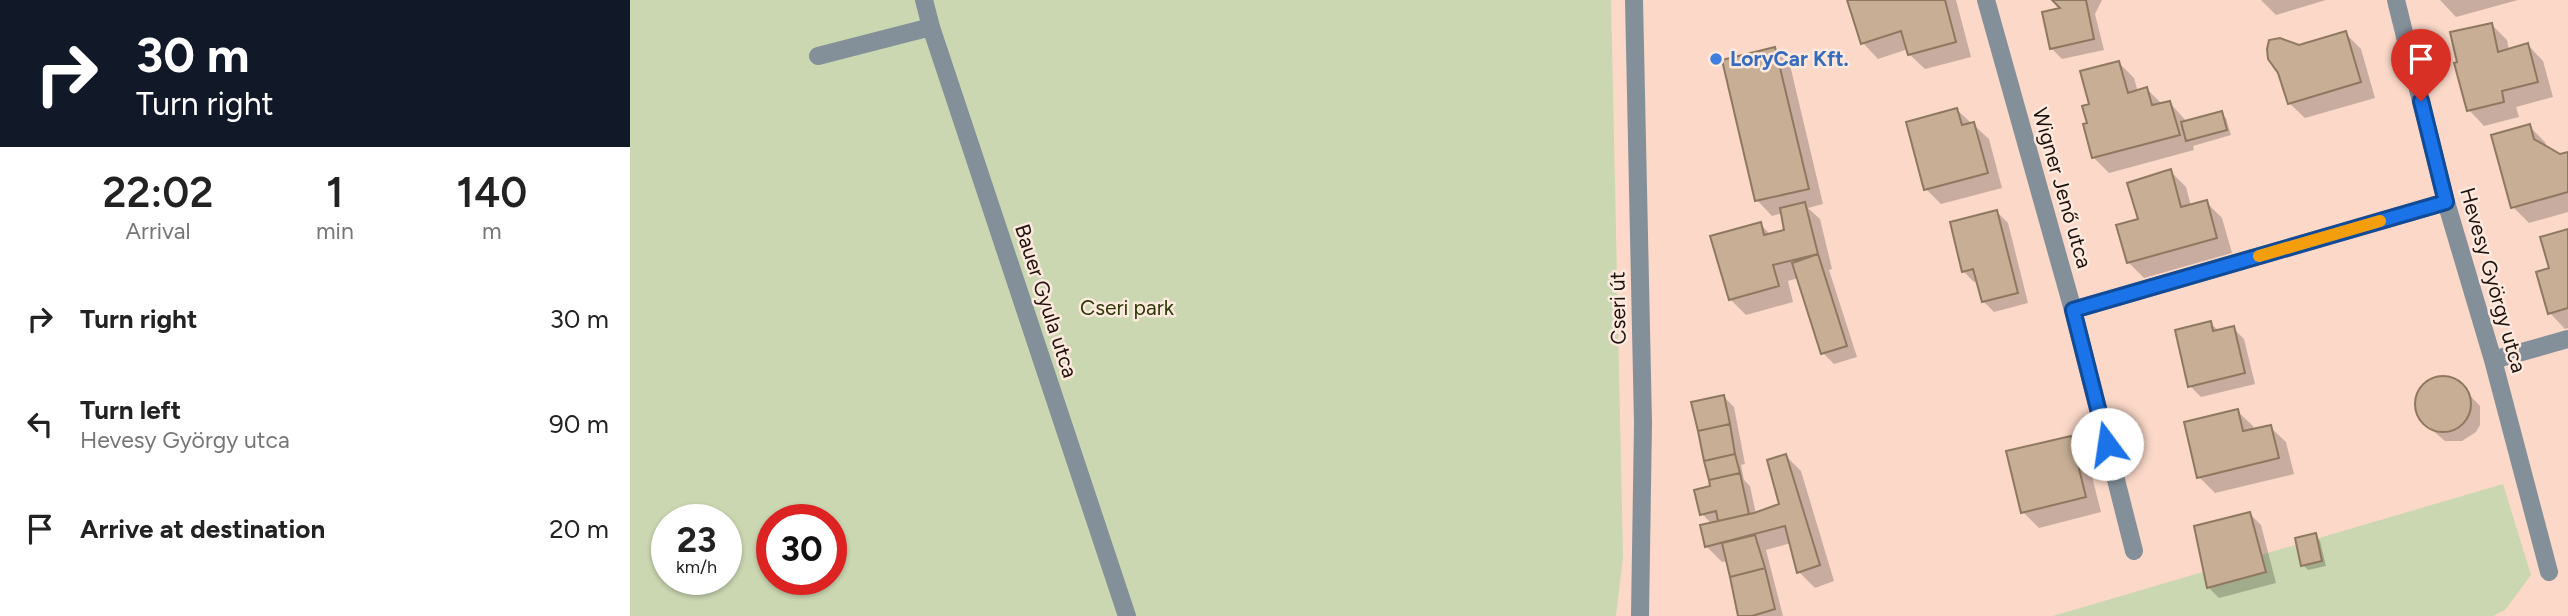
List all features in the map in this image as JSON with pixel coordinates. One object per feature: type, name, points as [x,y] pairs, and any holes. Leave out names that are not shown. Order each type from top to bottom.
[{"type":"street","name":"Bauer Gyula utca","points":[[924,0],[1127,616]]},
{"type":"street","name":"Cseri út","points":[[1634,0],[1643,423],[1640,616]]},
{"type":"street","name":"Wigner Jenő utca","points":[[1986,0],[2073,310],[2134,551]]},
{"type":"street","name":"Hevesy György utca","points":[[2396,0],[2446,202],[2493,360],[2549,572]]},
{"type":"street","points":[[818,56],[931,27]]},
{"type":"street","points":[[2073,310],[2446,202]]},
{"type":"street","points":[[2493,360],[2568,339]]},
{"type":"green space","name":"Cseri park","points":[[630,0],[1611,0],[1623,557],[1616,616],[630,616]]},
{"type":"green space","points":[[2503,484],[2531,575],[2505,610],[2493,616],[2053,616]]},
{"type":"building","points":[[1847,0],[1945,0],[1956,42],[1908,55],[1901,31],[1861,44]]},
{"type":"building","points":[[2052,0],[2086,0],[2094,39],[2050,49],[2042,12],[2060,8]]},
{"type":"building","points":[[2492,23],[2498,52],[2528,43],[2538,82],[2502,91],[2504,102],[2467,111],[2454,63],[2457,62],[2450,32]]},
{"type":"building","points":[[2346,31],[2361,82],[2288,104],[2278,73],[2268,59],[2269,40],[2280,38],[2299,45]]},
{"type":"building","points":[[1775,47],[1809,189],[1755,201],[1722,60]]},
{"type":"building","points":[[2119,61],[2128,93],[2147,87],[2152,105],[2170,101],[2180,135],[2092,158],[2083,124],[2087,123],[2082,106],[2089,104],[2080,71]]},
{"type":"building","points":[[1957,108],[1962,125],[1974,122],[1988,173],[1924,190],[1906,122]]},
{"type":"building","points":[[2222,111],[2227,130],[2186,141],[2181,122]]},
{"type":"building","points":[[2530,124],[2534,139],[2560,154],[2568,152],[2568,192],[2511,208],[2491,135]]},
{"type":"building","points":[[2171,169],[2181,207],[2207,200],[2217,238],[2127,263],[2116,225],[2138,219],[2127,183]]},
{"type":"building","points":[[1805,202],[1818,254],[1773,265],[1779,286],[1729,300],[1710,236],[1761,222],[1764,235],[1784,230],[1780,208]]},
{"type":"building","points":[[1997,210],[2018,293],[1982,302],[1973,269],[1962,272],[1950,222]]},
{"type":"building","points":[[2568,229],[2568,308],[2548,314],[2536,272],[2549,268],[2540,237]]},
{"type":"building","points":[[1818,254],[1847,346],[1821,354],[1792,263]]},
{"type":"building","points":[[2211,321],[2213,331],[2234,326],[2245,373],[2188,387],[2175,330]]},
{"type":"building","points":[[2443,376],[2454,378],[2463,384],[2469,393],[2469,415],[2463,424],[2454,430],[2443,432],[2432,430],[2423,424],[2417,415],[2415,404],[2417,393],[2423,384],[2432,378]]},
{"type":"building","points":[[1724,395],[1730,424],[1698,431],[1691,402]]},
{"type":"building","points":[[2238,409],[2243,431],[2271,425],[2279,458],[2197,478],[2184,422]]},
{"type":"building","points":[[1730,424],[1735,454],[1704,461],[1698,431]]},
{"type":"building","points":[[2071,436],[2086,497],[2021,513],[2006,451]]},
{"type":"building","points":[[1735,454],[1740,473],[1709,480],[1704,461]]},
{"type":"building","points":[[1786,454],[1820,565],[1797,573],[1785,526],[1705,547],[1700,525],[1754,513],[1779,504],[1767,460]]},
{"type":"building","points":[[1740,473],[1749,514],[1718,521],[1716,511],[1700,515],[1694,490],[1710,486],[1709,480]]},
{"type":"building","points":[[2250,512],[2266,572],[2207,588],[2194,526]]},
{"type":"building","points":[[2316,533],[2322,561],[2301,566],[2295,538]]},
{"type":"building","points":[[1755,535],[1765,568],[1730,577],[1722,543]]},
{"type":"building","points":[[1765,568],[1775,609],[1752,616],[1738,616],[1730,577]]},
{"type":"slow traffic","points":[[2259,256],[2380,221]]},
{"type":"place","name":"LoryCar Kft.","points":[[1716,59]]},
{"type":"route","points":[[2107,444],[2073,310],[2446,202],[2421,101]]}]
